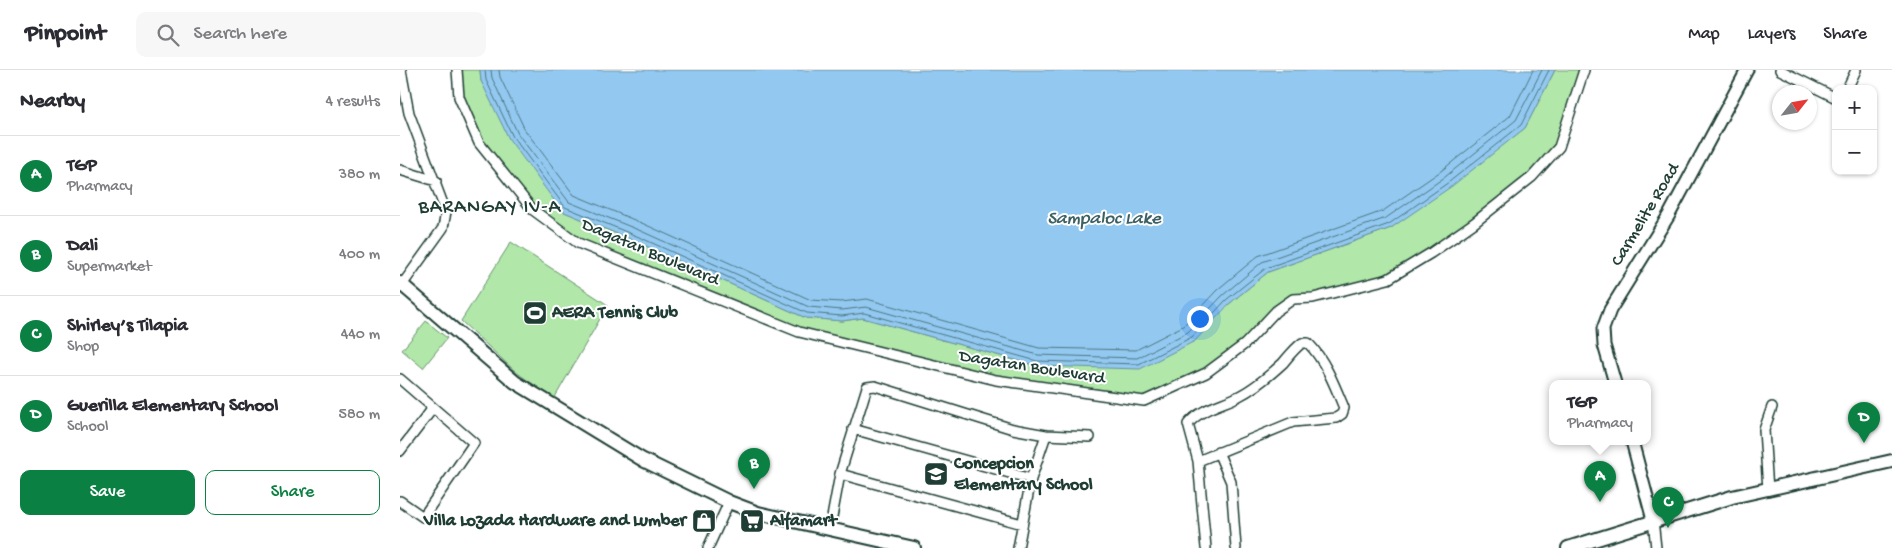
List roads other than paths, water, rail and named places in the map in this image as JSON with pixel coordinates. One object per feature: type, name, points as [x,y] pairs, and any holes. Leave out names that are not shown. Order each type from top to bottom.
[{"type":"main road","points":[[401,284],[524,389],[643,460],[729,502],[758,513],[914,548]]},
{"type":"main road","points":[[1568,548],[1732,497],[1892,461]]},
{"type":"street","points":[[401,70],[409,113],[446,212],[443,228],[401,284]]},
{"type":"street","name":"Dagatan Boulevard","points":[[457,70],[459,97],[478,143],[534,210],[578,243],[798,332],[996,380],[1144,401],[1206,374],[1245,344],[1276,311],[1293,299],[1313,298],[1388,279],[1431,253],[1474,223],[1532,177],[1559,147],[1584,70]]},
{"type":"street","name":"Carmelite Road","points":[[1615,380],[1604,345],[1603,329],[1610,310],[1669,215],[1747,70]]},
{"type":"street","points":[[1780,70],[1832,96]]},
{"type":"street","points":[[1799,80],[1804,70]]},
{"type":"street","points":[[1849,85],[1856,70]]},
{"type":"street","points":[[400,110],[409,113]]},
{"type":"street","points":[[400,170],[436,181]]},
{"type":"street","points":[[1198,461],[1293,422],[1336,418],[1342,414],[1344,408],[1339,395],[1322,363],[1308,343],[1302,343],[1283,362],[1240,396],[1194,417],[1188,424],[1198,461],[1206,548]]},
{"type":"street","points":[[400,379],[474,443],[422,517],[400,501]]},
{"type":"street","points":[[830,528],[840,474],[867,387],[875,386],[1013,429],[1046,435],[1090,437]]},
{"type":"street","points":[[1768,490],[1764,430],[1772,407]]},
{"type":"street","points":[[400,450],[433,408]]},
{"type":"street","points":[[853,429],[1031,478]]},
{"type":"street","points":[[1018,548],[1031,478],[1046,435]]},
{"type":"street","points":[[1633,445],[1653,520],[1656,548]]},
{"type":"street","points":[[1218,452],[1231,482],[1236,548]]},
{"type":"street","points":[[840,474],[1022,524]]},
{"type":"street","points":[[708,548],[729,502]]},
{"type":"water","name":"Sampaloc Lake","points":[[480,70],[1555,70],[1525,128],[1452,186],[1391,228],[1268,272],[1229,304],[1195,341],[1140,369],[1037,366],[863,318],[842,321],[806,318],[637,242],[562,211],[509,139],[481,81]]},
{"type":"place","name":"AERA Tennis Club","points":[[535,313]]},
{"type":"place","name":"Guerilla Elementary School","points":[[1864,443]]},
{"type":"place","name":"Concepcion Elementary School","points":[[936,474]]},
{"type":"place","name":"Dali","points":[[754,489]]},
{"type":"place","name":"TGP","points":[[1600,502]]},
{"type":"place","name":"Villa Lozada Hardware and Lumber","points":[[704,521]]},
{"type":"place","name":"Alfamart","points":[[752,521]]},
{"type":"place","name":"Shirley’s Tilapia","points":[[1668,528]]},
{"type":"district","name":"BARANGAY IV-A","points":[[490,208]]}]
